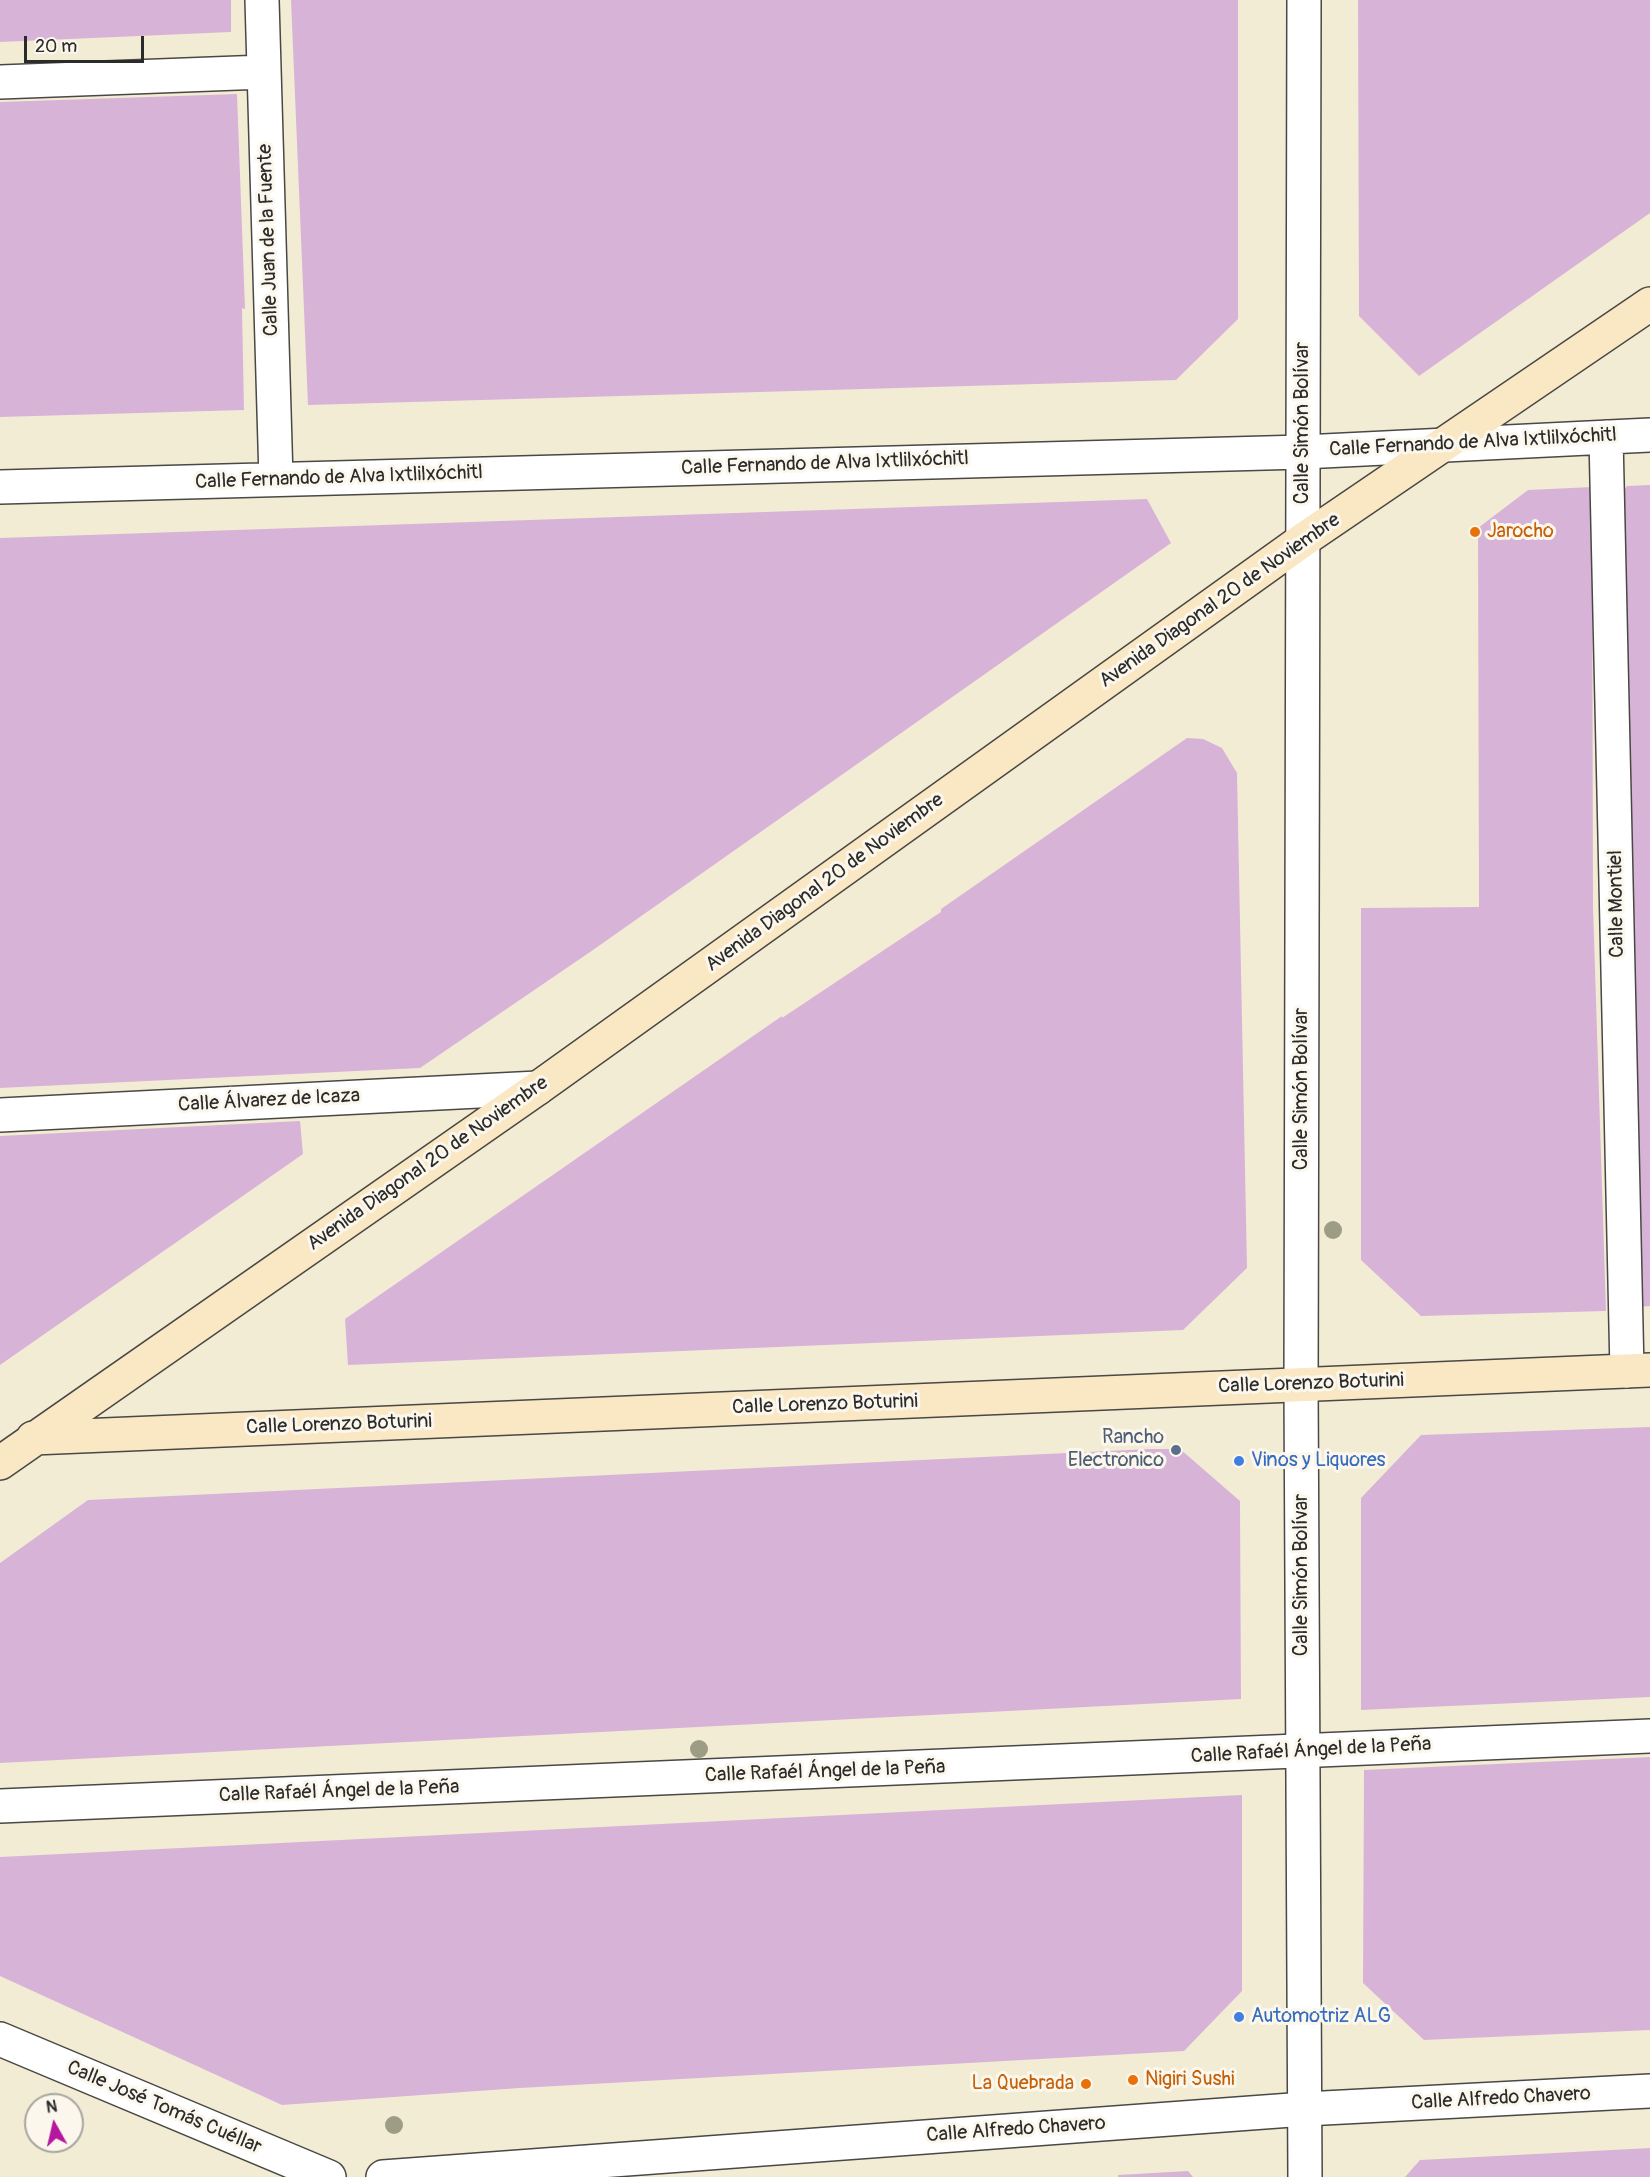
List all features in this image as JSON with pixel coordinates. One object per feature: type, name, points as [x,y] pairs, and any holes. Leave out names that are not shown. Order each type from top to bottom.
[{"type":"main road","name":"Avenida Diagonal 20 de Noviembre","points":[[0,1463],[538,1088],[1303,540],[1650,304]]},
{"type":"main road","name":"Calle Lorenzo Boturini","points":[[0,1440],[1639,1371]]},
{"type":"street","name":"Calle Juan de la Fuente","points":[[262,0],[276,479]]},
{"type":"street","name":"Calle Simón Bolívar","points":[[1304,0],[1301,1385],[1305,2177]]},
{"type":"street","points":[[0,82],[264,72]]},
{"type":"street","name":"Calle Fernando de Alva Ixtlilxóchitl","points":[[0,487],[1304,452],[1650,435]]},
{"type":"street","name":"Calle Montiel","points":[[1606,437],[1639,1371]]},
{"type":"street","name":"Calle Álvarez de Icaza","points":[[0,1115],[538,1088]]},
{"type":"street","name":"Calle Rafaél Ángel de la Peña","points":[[0,1806],[1650,1736]]},
{"type":"street","name":"Calle José Tomás Cuéllar","points":[[0,2039],[329,2177]]},
{"type":"street","name":"Calle Alfredo Chavero","points":[[382,2177],[1305,2109],[1650,2091]]},
{"type":"building","points":[[0,0],[231,0],[231,32],[0,42]]},
{"type":"building","points":[[291,0],[1238,0],[1238,319],[1176,380],[308,405]]},
{"type":"building","points":[[1358,0],[1650,0],[1650,213],[1419,376],[1359,316]]},
{"type":"building","points":[[237,94],[245,309],[242,308],[244,410],[0,417],[0,102]]},
{"type":"building","points":[[1650,485],[1650,1306],[1637,1307],[1624,490],[1627,486]]},
{"type":"building","points":[[1592,487],[1593,907],[1606,1311],[1421,1316],[1361,1260],[1361,908],[1479,907],[1478,528],[1528,490]]},
{"type":"building","points":[[1147,499],[1171,543],[593,950],[420,1068],[0,1088],[0,538]]},
{"type":"building","points":[[1187,738],[1203,739],[1222,748],[1237,773],[1247,1268],[1183,1330],[348,1365],[345,1319],[782,1016],[782,1018],[941,912],[941,909]]},
{"type":"building","points":[[300,1121],[303,1154],[0,1365],[0,1136]]},
{"type":"building","points":[[1650,1427],[1650,1697],[1361,1710],[1361,1498],[1421,1435]]},
{"type":"building","points":[[1180,1449],[1240,1501],[1241,1699],[0,1763],[0,1563],[88,1500]]},
{"type":"building","points":[[1650,1757],[1650,2030],[1424,2040],[1363,1983],[1364,1770]]},
{"type":"building","points":[[1242,1795],[1242,1991],[1184,2051],[520,2088],[282,2105],[0,1976],[0,1857]]},
{"type":"building","points":[[1650,2148],[1650,2177],[1405,2177],[1420,2160]]},
{"type":"building","points":[[1188,2171],[1193,2177],[1118,2177],[1118,2175]]},
{"type":"place","name":"Jarocho","points":[[1475,532]]},
{"type":"place","name":"Rancho Electronico","points":[[1176,1450]]},
{"type":"place","name":"Vinos y Liquores","points":[[1239,1461]]},
{"type":"place","name":"Automotriz ALG","points":[[1239,2017]]},
{"type":"place","name":"Nigiri Sushi","points":[[1133,2080]]},
{"type":"place","name":"La Quebrada","points":[[1086,2084]]}]
